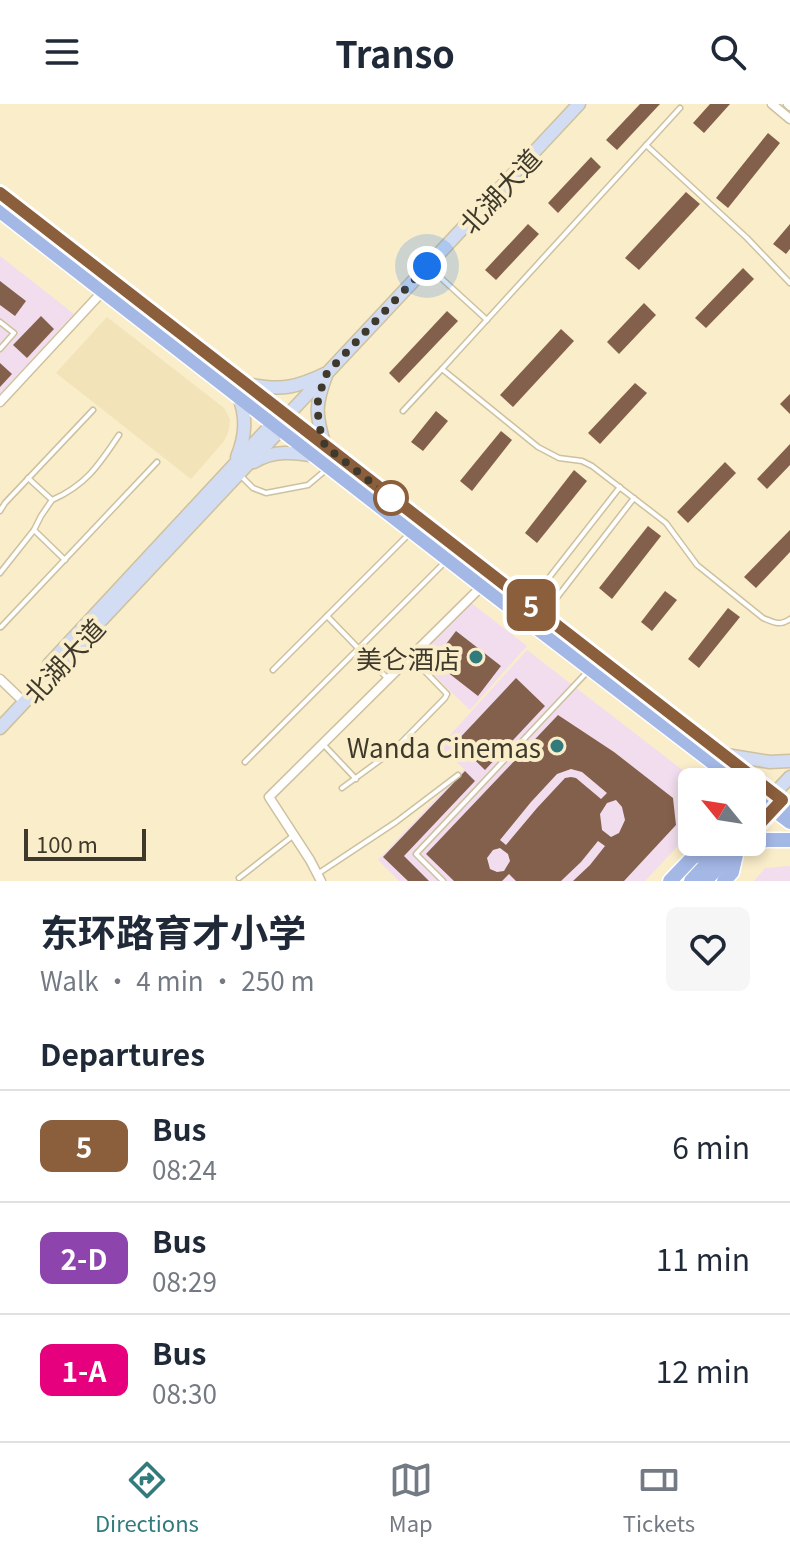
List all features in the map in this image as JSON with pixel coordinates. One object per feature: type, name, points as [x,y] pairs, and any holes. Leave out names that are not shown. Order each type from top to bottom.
[{"type":"main road","name":"北湖大道","points":[[0,728],[21,699],[579,104]]},
{"type":"main road","points":[[0,193],[280,422],[529,604],[727,768]]},
{"type":"main road","points":[[0,211],[103,291],[242,389],[292,387],[327,373]]},
{"type":"main road","points":[[327,373],[317,407],[320,451],[329,467],[590,669],[779,801],[790,822]]},
{"type":"main road","points":[[235,471],[245,427],[242,389]]},
{"type":"main road","points":[[235,471],[273,454],[320,451]]},
{"type":"main road","name":"北湖大道","points":[[0,716],[21,699]]},
{"type":"main road","points":[[775,762],[790,750]]},
{"type":"main road","points":[[721,760],[790,761]]},
{"type":"main road","points":[[721,760],[723,768]]},
{"type":"main road","points":[[779,801],[790,777]]},
{"type":"main road","points":[[766,840],[790,840]]},
{"type":"main road","points":[[670,881],[696,856]]},
{"type":"main road","points":[[691,881],[717,856]]},
{"type":"main road","points":[[705,881],[722,856]]},
{"type":"main road","points":[[724,881],[732,872],[731,856]]},
{"type":"street","points":[[772,104],[790,119]]},
{"type":"street","points":[[0,402],[103,291]]},
{"type":"street","points":[[319,878],[269,797],[482,586]]},
{"type":"street","points":[[0,679],[21,699]]},
{"type":"lane","points":[[403,411],[680,108]]},
{"type":"lane","points":[[646,145],[767,257],[790,283]]},
{"type":"lane","points":[[427,266],[487,320]]},
{"type":"lane","points":[[0,322],[14,333],[0,349]]},
{"type":"lane","points":[[442,369],[538,447],[559,458],[582,461],[620,487],[666,523],[697,565],[763,618],[775,624],[790,619]]},
{"type":"lane","points":[[0,511],[93,410]]},
{"type":"lane","points":[[0,573],[34,530],[52,500],[86,480],[119,435]]},
{"type":"lane","points":[[1,627],[157,462]]},
{"type":"lane","points":[[235,471],[253,488],[266,493],[308,485],[329,467]]},
{"type":"lane","points":[[28,478],[52,500]]},
{"type":"lane","points":[[529,604],[620,487]]},
{"type":"lane","points":[[543,615],[634,498]]},
{"type":"lane","points":[[34,530],[65,560]]},
{"type":"lane","points":[[273,670],[412,531]]},
{"type":"lane","points":[[245,762],[448,560]]},
{"type":"lane","points":[[327,616],[388,679]]},
{"type":"lane","points":[[342,788],[394,750],[445,698],[447,694],[442,688],[410,656]]},
{"type":"lane","points":[[443,881],[416,854],[590,669]]},
{"type":"lane","points":[[323,744],[356,779]]},
{"type":"lane","points":[[319,878],[458,775]]},
{"type":"lane","points":[[239,878],[294,835]]},
{"type":"shaded area","points":[[0,256],[74,314],[0,394]]},
{"type":"shaded area","points":[[107,317],[224,408],[230,419],[224,441],[191,479],[56,373]]},
{"type":"shaded area","points":[[470,602],[527,646],[470,710],[415,657]]},
{"type":"shaded area","points":[[527,650],[680,768],[678,846],[645,881],[399,881],[378,860],[464,769],[440,746]]},
{"type":"shaded area","points":[[790,866],[790,881],[754,881],[765,868]]},
{"type":"building","points":[[640,104],[660,104],[617,150],[606,140]]},
{"type":"building","points":[[710,104],[730,104],[704,133],[693,123]]},
{"type":"building","points":[[768,133],[780,143],[728,208],[716,198]]},
{"type":"building","points":[[591,157],[601,167],[558,213],[548,203]]},
{"type":"building","points":[[686,192],[700,204],[639,270],[625,258]]},
{"type":"building","points":[[528,224],[539,234],[496,280],[485,270]]},
{"type":"building","points":[[790,224],[790,249],[786,254],[773,244]]},
{"type":"building","points":[[743,268],[754,279],[706,328],[695,318]]},
{"type":"building","points":[[0,281],[26,301],[15,316],[0,305]]},
{"type":"building","points":[[644,303],[656,315],[619,354],[607,342]]},
{"type":"building","points":[[447,311],[458,321],[399,383],[389,373]]},
{"type":"building","points":[[41,316],[54,329],[27,358],[13,345]]},
{"type":"building","points":[[561,329],[574,341],[513,407],[500,395]]},
{"type":"building","points":[[0,363],[12,374],[0,387]]},
{"type":"building","points":[[635,383],[647,393],[600,444],[588,433]]},
{"type":"building","points":[[790,394],[790,414],[780,404]]},
{"type":"building","points":[[436,411],[448,421],[423,451],[411,442]]},
{"type":"building","points":[[501,431],[512,440],[472,491],[460,481]]},
{"type":"building","points":[[790,444],[790,465],[767,489],[757,479]]},
{"type":"building","points":[[725,462],[736,473],[688,523],[677,512]]},
{"type":"building","points":[[574,470],[587,481],[537,543],[525,533]]},
{"type":"building","points":[[648,526],[661,536],[612,599],[599,588]]},
{"type":"building","points":[[790,530],[790,552],[756,588],[744,577]]},
{"type":"building","points":[[665,591],[677,600],[652,631],[641,622]]},
{"type":"building","points":[[728,608],[740,617],[699,668],[688,659]]},
{"type":"building","points":[[456,631],[501,666],[478,696],[433,661]]},
{"type":"building","points":[[516,678],[545,706],[485,770],[456,742]]},
{"type":"building","points":[[558,715],[614,752],[673,798],[676,825],[624,881],[573,881],[605,846],[598,841],[561,881],[516,881],[509,874],[502,881],[454,881],[426,854]],"holes":[[[571,769],[582,772],[607,793],[601,799],[576,778],[565,778],[506,845],[500,840],[557,774]],[[616,800],[622,807],[625,820],[619,833],[611,837],[602,830],[600,814],[607,803]],[[500,848],[508,854],[510,861],[504,871],[490,869],[487,858],[493,850]]]},
{"type":"building","points":[[465,771],[475,781],[404,856],[429,881],[408,881],[383,857]]},
{"type":"bus line","name":"5","points":[[0,193],[741,768]]},
{"type":"bus line","name":"5","points":[[766,787],[782,800],[766,817]]},
{"type":"place","name":"美仑酒店","points":[[476,657]]},
{"type":"place","name":"Wanda Cinemas","points":[[557,746]]},
{"type":"route","points":[[391,498],[325,446],[317,407],[327,373],[427,266]]}]
